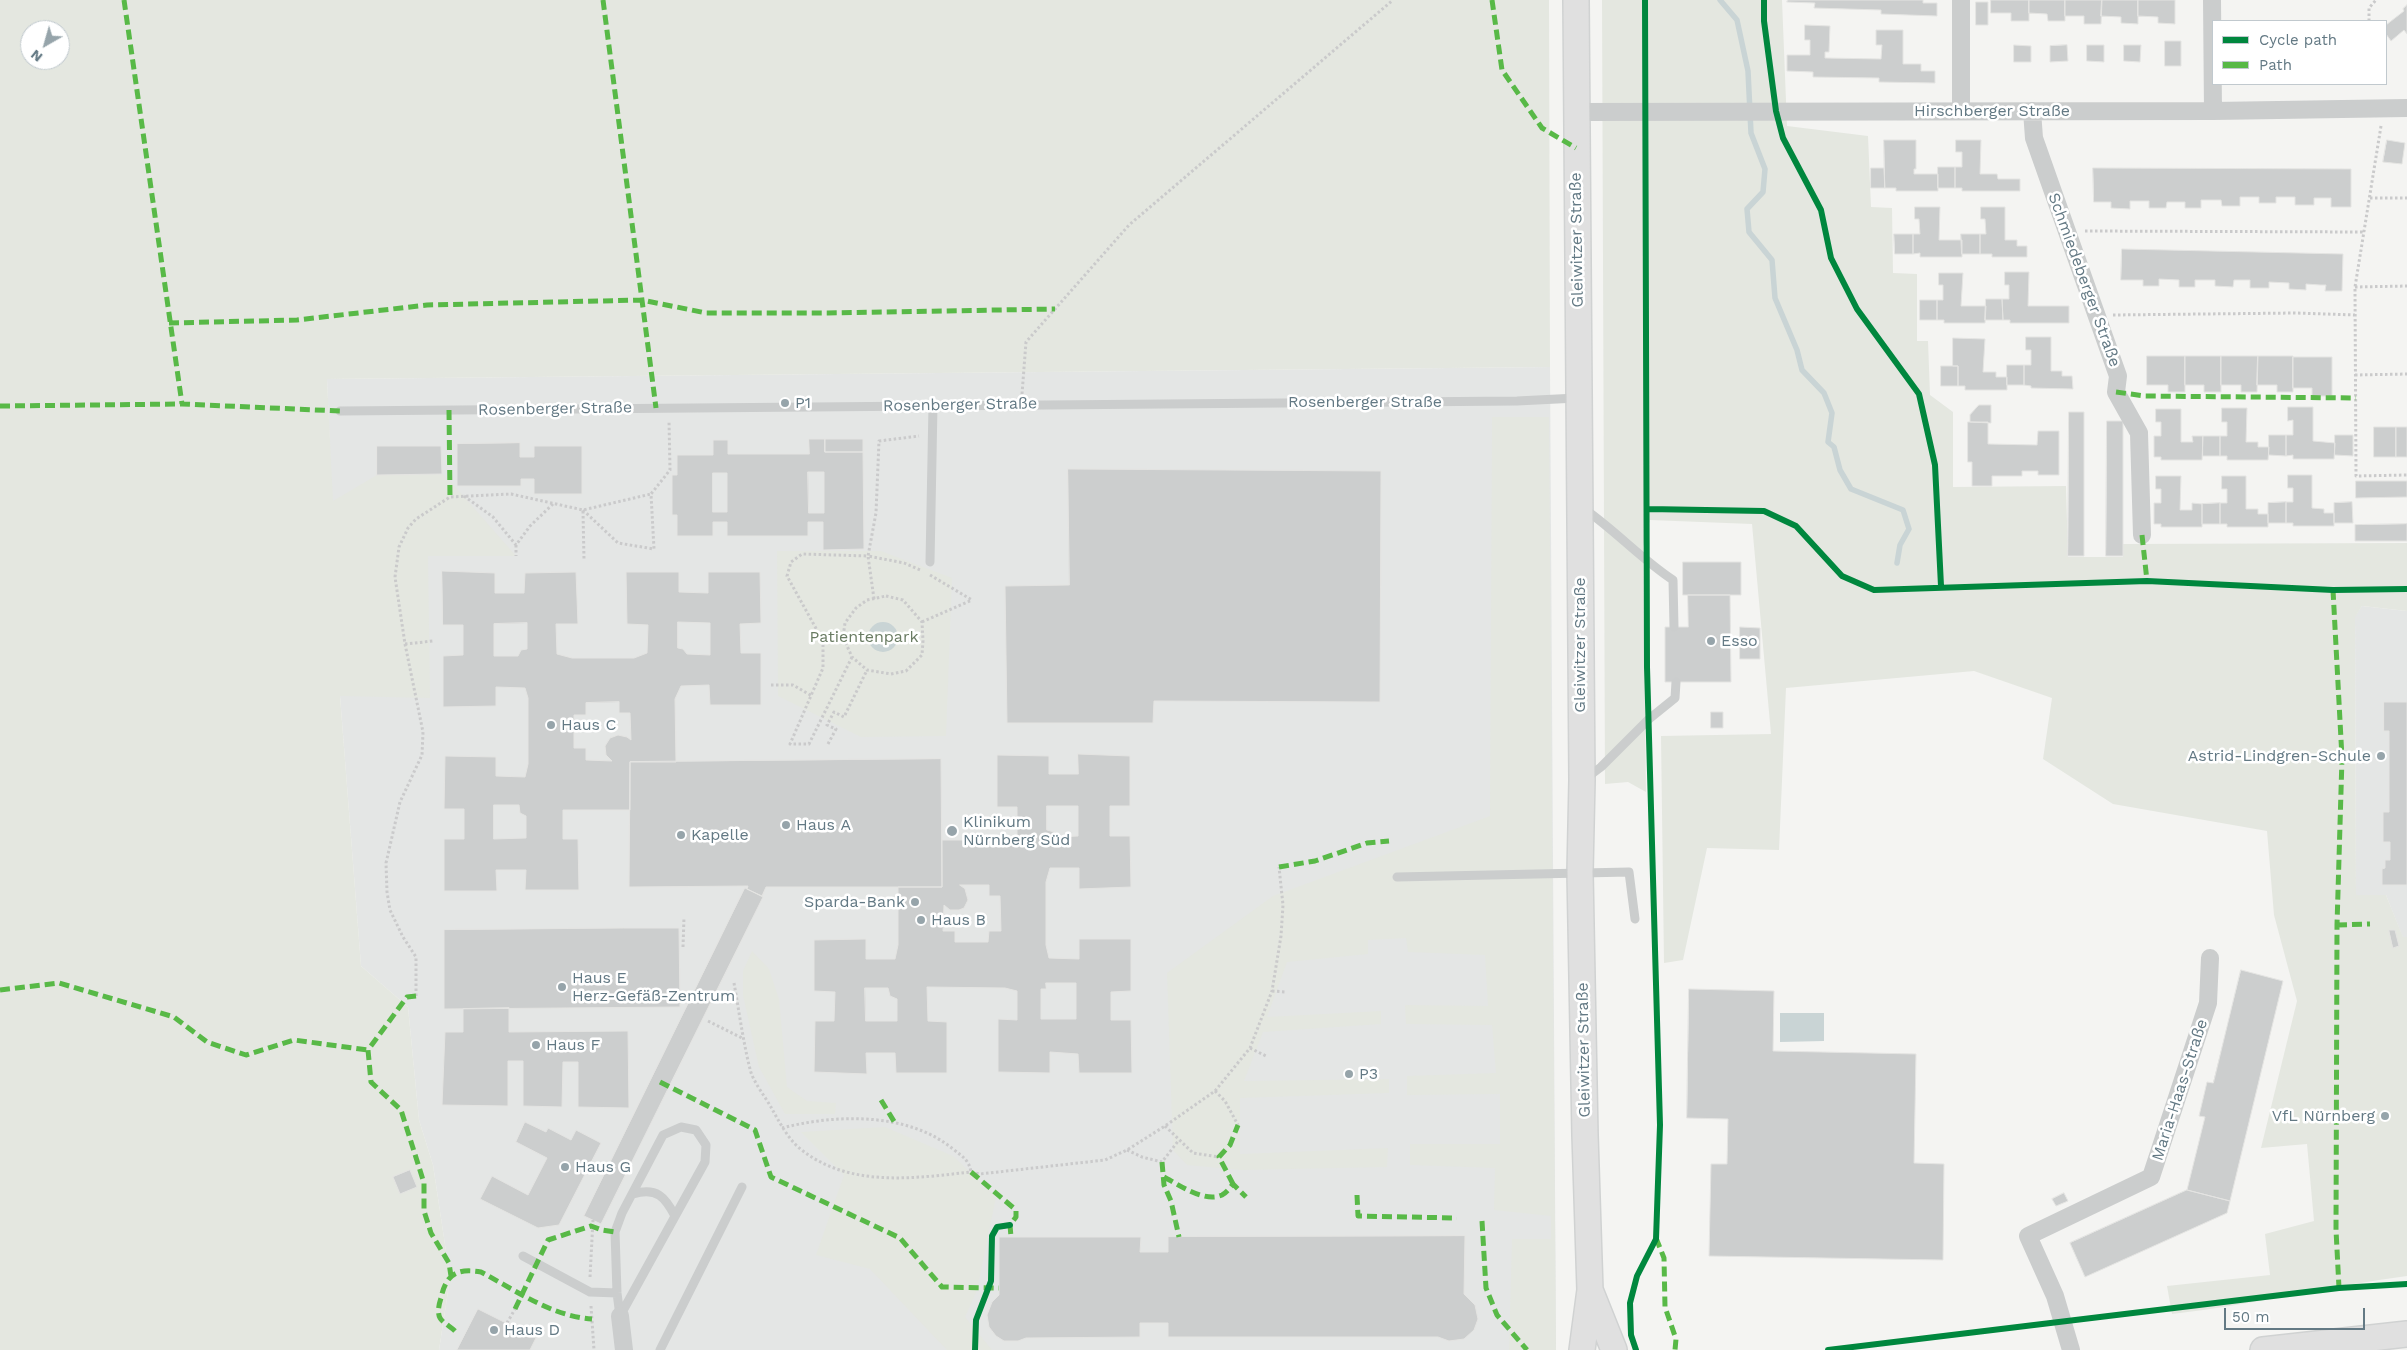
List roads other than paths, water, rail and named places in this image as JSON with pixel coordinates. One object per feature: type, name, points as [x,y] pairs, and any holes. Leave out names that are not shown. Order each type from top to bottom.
[{"type":"main road","name":"Gleiwitzer Straße","points":[[1576,0],[1582,780],[1580,872],[1586,1224],[1590,1290],[1582,1350]]},
{"type":"main road","name":"Gleiwitzer Straße","points":[[1590,1290],[1614,1350]]},
{"type":"main road","points":[[2263,1350],[2402,1340]]},
{"type":"street","points":[[1961,0],[1962,111]]},
{"type":"street","points":[[2212,0],[2212,20]]},
{"type":"street","points":[[2213,85],[2213,111]]},
{"type":"street","name":"Hirschberger Straße","points":[[1576,112],[2213,111],[2407,108]]},
{"type":"street","name":"Schmiedeberger Straße","points":[[2032,111],[2034,138],[2118,376],[2116,392],[2139,433],[2142,535]]},
{"type":"street","name":"Maria-Haas-Straße","points":[[2071,1350],[2055,1296],[2028,1236],[2151,1177],[2208,1003],[2210,958]]},
{"type":"street","points":[[620,1316],[624,1350]]},
{"type":"lane","name":"Rosenberger Straße","points":[[340,411],[1517,401],[1579,398]]},
{"type":"lane","points":[[930,562],[933,405]]},
{"type":"lane","points":[[1579,505],[1617,534],[1647,563],[1673,580],[1674,627]]},
{"type":"lane","points":[[1582,780],[1597,771],[1649,719],[1675,698],[1676,682]]},
{"type":"lane","points":[[1397,877],[1629,872],[1635,920]]},
{"type":"lane","points":[[681,1127],[696,1130],[706,1145],[705,1162],[620,1316],[617,1293],[615,1232],[622,1213],[663,1135],[681,1127]]},
{"type":"lane","points":[[660,1350],[742,1187]]},
{"type":"lane","points":[[633,1194],[652,1192],[666,1199],[675,1216]]},
{"type":"lane","points":[[523,1256],[590,1292],[617,1293]]},
{"type":"waterway","points":[[1720,0],[1737,20],[1748,71],[1751,133],[1765,169],[1763,192],[1747,209],[1749,232],[1772,260],[1775,298],[1797,350],[1802,370],[1824,393],[1832,413],[1828,442],[1834,447],[1840,470],[1851,489],[1903,510],[1909,529],[1900,545],[1897,563]]},
{"type":"place","name":"P1","points":[[785,403]]},
{"type":"place","name":"Esso","points":[[1711,641]]},
{"type":"place","name":"Haus C","points":[[551,725]]},
{"type":"place","name":"Astrid-Lindgren-Schule","points":[[2381,756]]},
{"type":"place","name":"Haus A","points":[[786,825]]},
{"type":"place","name":"Klinikum Nürnberg Süd","points":[[952,831]]},
{"type":"place","name":"Kapelle","points":[[681,835]]},
{"type":"place","name":"Sparda-Bank","points":[[915,902]]},
{"type":"place","name":"Haus B","points":[[921,920]]},
{"type":"place","name":"Haus E Herz-Gefäß-Zentrum","points":[[562,987]]},
{"type":"place","name":"Haus F","points":[[536,1045]]},
{"type":"place","name":"P3","points":[[1349,1074]]},
{"type":"place","name":"VfL Nürnberg","points":[[2385,1116]]},
{"type":"place","name":"Haus G","points":[[565,1167]]},
{"type":"place","name":"Haus D","points":[[494,1330]]},
{"type":"park label","name":"Patientenpark","points":[[864,637]]}]
